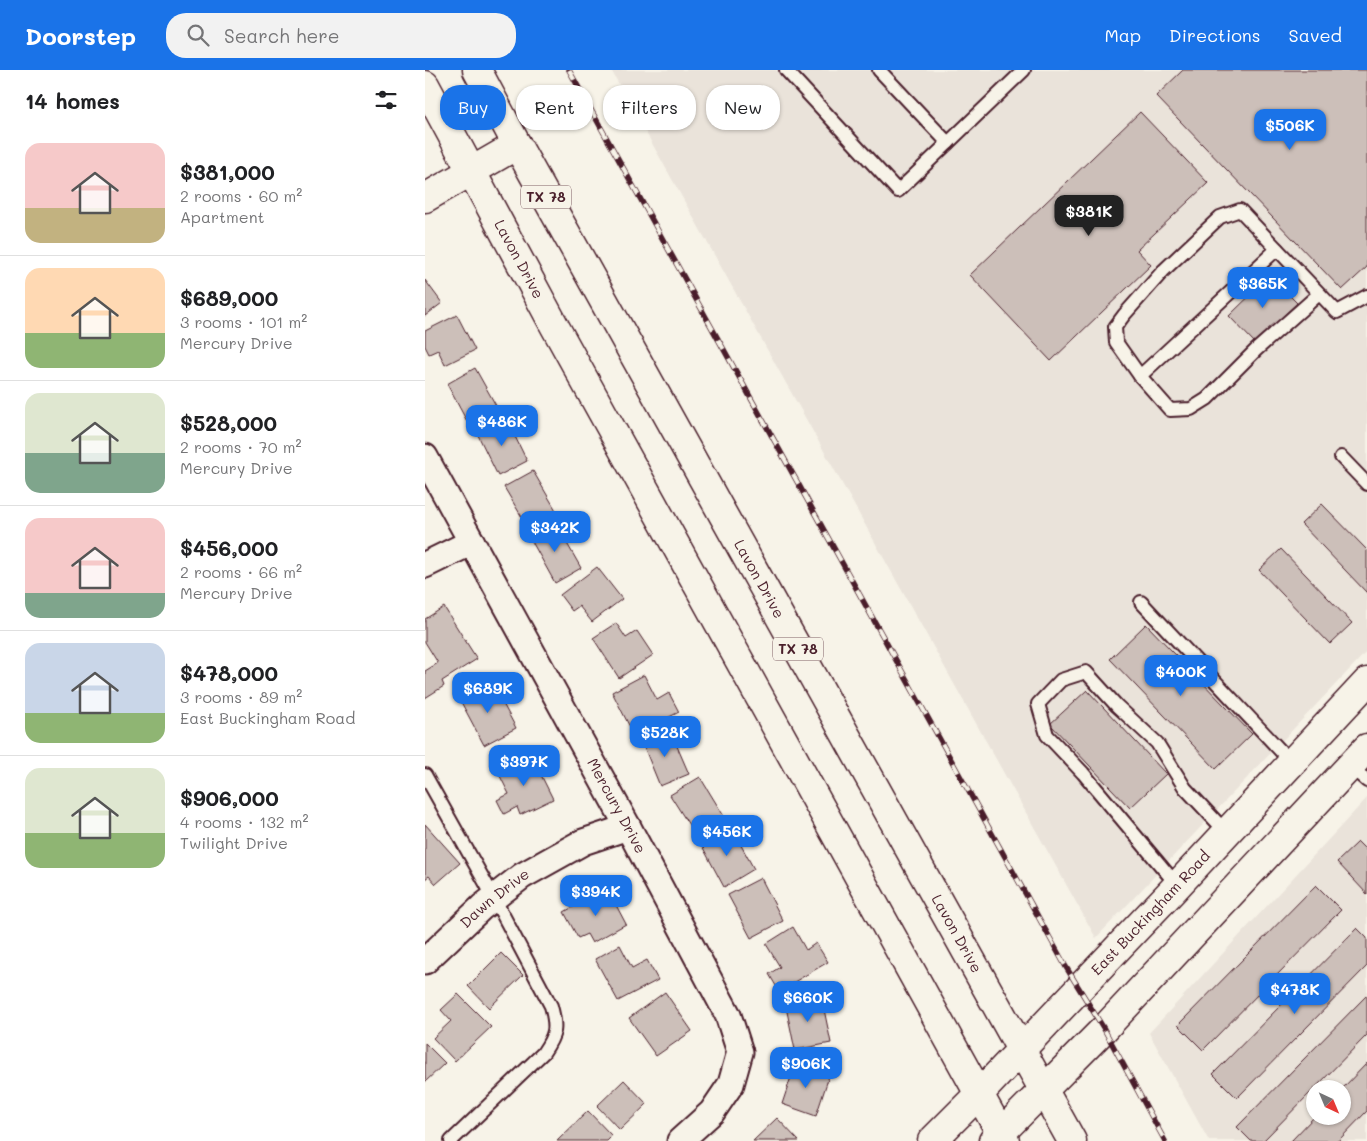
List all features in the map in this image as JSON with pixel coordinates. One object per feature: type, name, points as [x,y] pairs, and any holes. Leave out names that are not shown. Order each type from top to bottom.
[{"type":"main road","name":"Lavon Drive","points":[[477,70],[1072,1141]]},
{"type":"main road","name":"Lavon Drive","points":[[425,85],[554,325],[980,1093],[1000,1138]]},
{"type":"main road","points":[[425,198],[517,145]]},
{"type":"main road","name":"East Buckingham Road","points":[[933,1141],[1367,682]]},
{"type":"main road","points":[[1000,1138],[1043,1090],[1361,765]]},
{"type":"street","name":"Mercury Drive","points":[[425,458],[628,827],[728,1015],[740,1052],[731,1084],[712,1112],[680,1141]]},
{"type":"street","points":[[425,564],[472,542]]},
{"type":"street","name":"Dawn Drive","points":[[425,961],[494,898],[522,876],[583,842],[628,827]]},
{"type":"lane","points":[[786,70],[898,191],[1025,70]]},
{"type":"lane","points":[[879,70],[948,143]]},
{"type":"lane","points":[[1319,294],[1256,350],[1207,399],[1191,409],[1170,410],[1140,376],[1116,342],[1115,327],[1163,272],[1220,217],[1239,210],[1337,312],[1367,296]]},
{"type":"lane","points":[[1140,376],[1277,249]]},
{"type":"lane","points":[[1341,457],[1367,484]]},
{"type":"lane","points":[[1141,602],[1292,763]]},
{"type":"lane","points":[[1177,885],[1083,773],[1047,735],[1038,704],[1061,680],[1086,672],[1117,706],[1157,743],[1185,788],[1227,832]]},
{"type":"lane","points":[[425,775],[494,898],[551,1006],[556,1024],[553,1040],[543,1053],[451,1141]]},
{"type":"shaded area","points":[[611,70],[1367,70],[1367,651],[1096,938],[645,130],[696,130],[696,85],[619,85]]},
{"type":"shaded area","points":[[1367,798],[1367,1141],[1209,1141],[1149,1033]]},
{"type":"building","points":[[1183,70],[1367,70],[1367,267],[1342,290],[1156,96]]},
{"type":"building","points":[[1140,112],[1208,183],[1137,250],[1151,265],[1051,361],[970,275]]},
{"type":"building","points":[[1270,276],[1297,303],[1255,343],[1229,316]]},
{"type":"building","points":[[425,280],[442,303],[425,316]]},
{"type":"building","points":[[457,315],[475,350],[445,365],[438,350],[429,354],[425,346],[425,331]]},
{"type":"building","points":[[475,368],[499,411],[470,427],[447,384]]},
{"type":"building","points":[[506,418],[527,461],[498,476],[477,433]]},
{"type":"building","points":[[533,471],[557,512],[529,529],[504,487]]},
{"type":"building","points":[[1322,504],[1367,550],[1367,593],[1301,524]]},
{"type":"building","points":[[556,524],[581,568],[555,583],[530,538]]},
{"type":"building","points":[[1281,549],[1352,623],[1330,644],[1259,570]]},
{"type":"building","points":[[597,567],[622,599],[592,622],[579,606],[572,611],[560,595]]},
{"type":"building","points":[[444,607],[477,659],[442,681],[444,686],[425,698],[425,671],[438,663],[425,642],[425,619]]},
{"type":"building","points":[[616,623],[626,638],[637,631],[653,655],[619,678],[593,638]]},
{"type":"building","points":[[1146,624],[1252,734],[1216,769],[1110,659]]},
{"type":"building","points":[[644,675],[657,700],[669,693],[679,712],[634,735],[612,692]]},
{"type":"building","points":[[492,683],[516,728],[484,745],[460,700]]},
{"type":"building","points":[[1087,690],[1166,774],[1130,808],[1050,724]]},
{"type":"building","points":[[670,730],[689,774],[660,786],[642,742]]},
{"type":"building","points":[[531,755],[553,799],[520,815],[517,807],[504,814],[497,800],[509,794],[498,772]]},
{"type":"building","points":[[700,777],[725,818],[696,836],[670,795]]},
{"type":"building","points":[[425,824],[460,863],[436,884],[429,876],[425,879]]},
{"type":"building","points":[[731,827],[754,869],[724,887],[701,844]]},
{"type":"building","points":[[1358,842],[1367,851],[1367,894],[1337,862]]},
{"type":"building","points":[[761,878],[783,921],[751,938],[728,895]]},
{"type":"building","points":[[1316,885],[1341,910],[1203,1050],[1178,1025]]},
{"type":"building","points":[[607,888],[626,924],[592,943],[587,934],[578,938],[564,912]]},
{"type":"building","points":[[793,927],[806,950],[816,943],[828,962],[779,991],[769,974],[780,967],[766,944]]},
{"type":"building","points":[[1357,928],[1367,938],[1367,966],[1237,1098],[1213,1074]]},
{"type":"building","points":[[620,945],[632,968],[647,960],[658,980],[618,1001],[595,959]]},
{"type":"building","points":[[501,953],[523,975],[489,1008],[468,986]]},
{"type":"building","points":[[665,992],[692,1031],[656,1056],[629,1018]]},
{"type":"building","points":[[458,994],[491,1027],[455,1061],[433,1038],[451,1021],[441,1010]]},
{"type":"building","points":[[821,995],[831,1043],[795,1050],[785,1002]]},
{"type":"building","points":[[1367,995],[1367,1035],[1323,1080],[1306,1080],[1306,1097],[1263,1141],[1251,1141],[1237,1127]]},
{"type":"building","points":[[425,1043],[445,1063],[425,1082]]},
{"type":"building","points":[[796,1062],[830,1073],[816,1116],[782,1104]]},
{"type":"building","points":[[1367,1063],[1367,1111],[1338,1141],[1291,1141],[1306,1125],[1351,1125],[1351,1080]]},
{"type":"building","points":[[624,1080],[647,1104],[620,1130],[597,1106]]},
{"type":"building","points":[[588,1111],[612,1136],[607,1141],[557,1141]]},
{"type":"building","points":[[777,1118],[799,1141],[753,1141]]},
{"type":"railway","points":[[569,70],[1066,967],[1104,1029],[1165,1141]]}]
